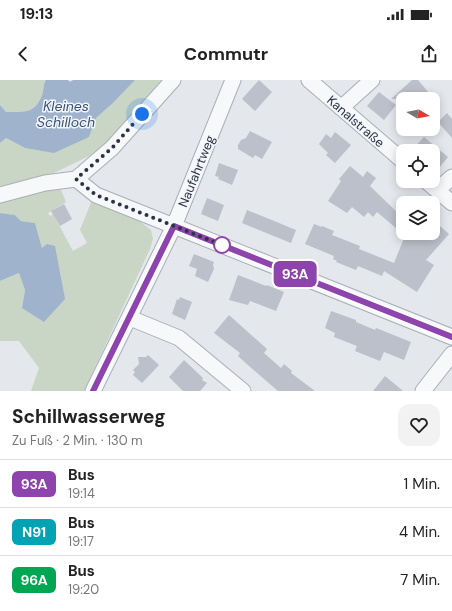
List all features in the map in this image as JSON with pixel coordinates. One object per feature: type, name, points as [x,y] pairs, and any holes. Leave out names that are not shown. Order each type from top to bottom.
[{"type":"street","points":[[0,195],[44,183],[76,179],[112,148],[173,80]]},
{"type":"street","name":"Naufahrtweg","points":[[93,391],[174,226],[233,80]]},
{"type":"street","name":"Kanalstraße","points":[[309,80],[396,156]]},
{"type":"street","points":[[341,108],[372,80]]},
{"type":"street","points":[[440,182],[452,177]]},
{"type":"street","points":[[76,179],[96,195],[452,337]]},
{"type":"street","points":[[433,188],[452,203]]},
{"type":"street","points":[[130,318],[179,338],[243,391]]},
{"type":"street","points":[[423,391],[452,354]]},
{"type":"green space","points":[[0,80],[46,80],[42,95],[36,106],[23,112],[6,112],[0,105]]},
{"type":"green space","points":[[135,80],[163,80],[106,143],[89,156],[54,173],[66,202],[48,213],[50,216],[53,214],[73,251],[87,243],[80,230],[92,200],[133,216],[151,230],[153,239],[150,249],[84,391],[31,391],[39,368],[19,341],[0,341],[0,281],[19,273],[25,290],[22,308],[42,248],[35,223],[21,221],[15,215],[0,213],[0,143],[6,138],[25,148],[89,137],[96,118]]},
{"type":"water","name":"Kleines Schilloch","points":[[46,80],[68,80],[70,82],[73,80],[135,80],[96,118],[89,137],[54,153],[25,148],[6,138],[0,143],[0,105],[6,112],[23,112],[32,109],[36,106],[43,93],[44,83]]},
{"type":"water","points":[[0,213],[15,215],[21,221],[35,223],[42,248],[47,244],[55,246],[65,299],[44,322],[22,308],[25,290],[19,273],[0,281]]},
{"type":"building","points":[[259,80],[272,92],[255,111],[242,99]]},
{"type":"building","points":[[412,80],[418,80],[428,92],[399,92]]},
{"type":"building","points":[[379,92],[396,105],[384,120],[367,106]]},
{"type":"building","points":[[396,94],[396,99],[391,99]]},
{"type":"building","points":[[447,113],[452,119],[452,138],[440,124],[440,120]]},
{"type":"building","points":[[250,131],[272,142],[262,159],[255,155],[253,158],[238,149],[238,145],[241,140],[246,138]]},
{"type":"building","points":[[335,132],[351,145],[335,163],[326,155],[328,153],[319,144],[326,134],[331,138]]},
{"type":"building","points":[[424,137],[432,144],[418,144]]},
{"type":"building","points":[[440,150],[448,157],[440,167]]},
{"type":"building","points":[[219,163],[238,170],[232,185],[218,179],[219,177],[215,176]]},
{"type":"building","points":[[350,166],[363,177],[367,171],[376,178],[370,186],[396,211],[396,228],[377,212],[373,217],[368,212],[364,217],[352,207],[347,213],[328,201],[341,181],[339,179]]},
{"type":"building","points":[[207,198],[224,205],[218,221],[201,214]]},
{"type":"building","points":[[64,204],[72,219],[60,226],[51,211]]},
{"type":"building","points":[[247,210],[296,230],[291,243],[242,223]]},
{"type":"building","points":[[314,224],[334,231],[332,235],[360,246],[359,249],[394,263],[403,240],[440,240],[440,226],[449,234],[426,260],[434,265],[417,292],[384,271],[382,276],[358,266],[356,270],[336,262],[337,261],[333,259],[334,256],[305,244]]},
{"type":"building","points":[[194,254],[214,262],[214,269],[208,282],[195,276],[197,269],[189,266]]},
{"type":"building","points":[[238,275],[284,292],[276,311],[250,301],[248,305],[229,300]]},
{"type":"building","points":[[180,297],[192,302],[185,320],[172,314],[177,299],[179,300]]},
{"type":"building","points":[[331,311],[356,320],[356,322],[375,330],[376,328],[411,342],[404,360],[384,352],[380,361],[355,351],[357,346],[334,337],[335,333],[325,328]]},
{"type":"building","points":[[229,315],[267,349],[264,353],[281,368],[284,364],[292,371],[291,373],[315,391],[278,391],[249,366],[238,356],[240,353],[214,333]]},
{"type":"building","points":[[148,355],[159,365],[142,383],[133,375],[135,372],[133,370],[139,364],[138,357],[146,357]]},
{"type":"building","points":[[184,360],[203,378],[202,380],[207,383],[200,391],[183,391],[169,377]]},
{"type":"building","points":[[385,376],[403,391],[373,391]]},
{"type":"bus line","name":"93A","points":[[93,391],[174,226],[452,337]]},
{"type":"route","points":[[142,114],[112,148],[76,179],[96,195],[223,246],[222,245]]}]
